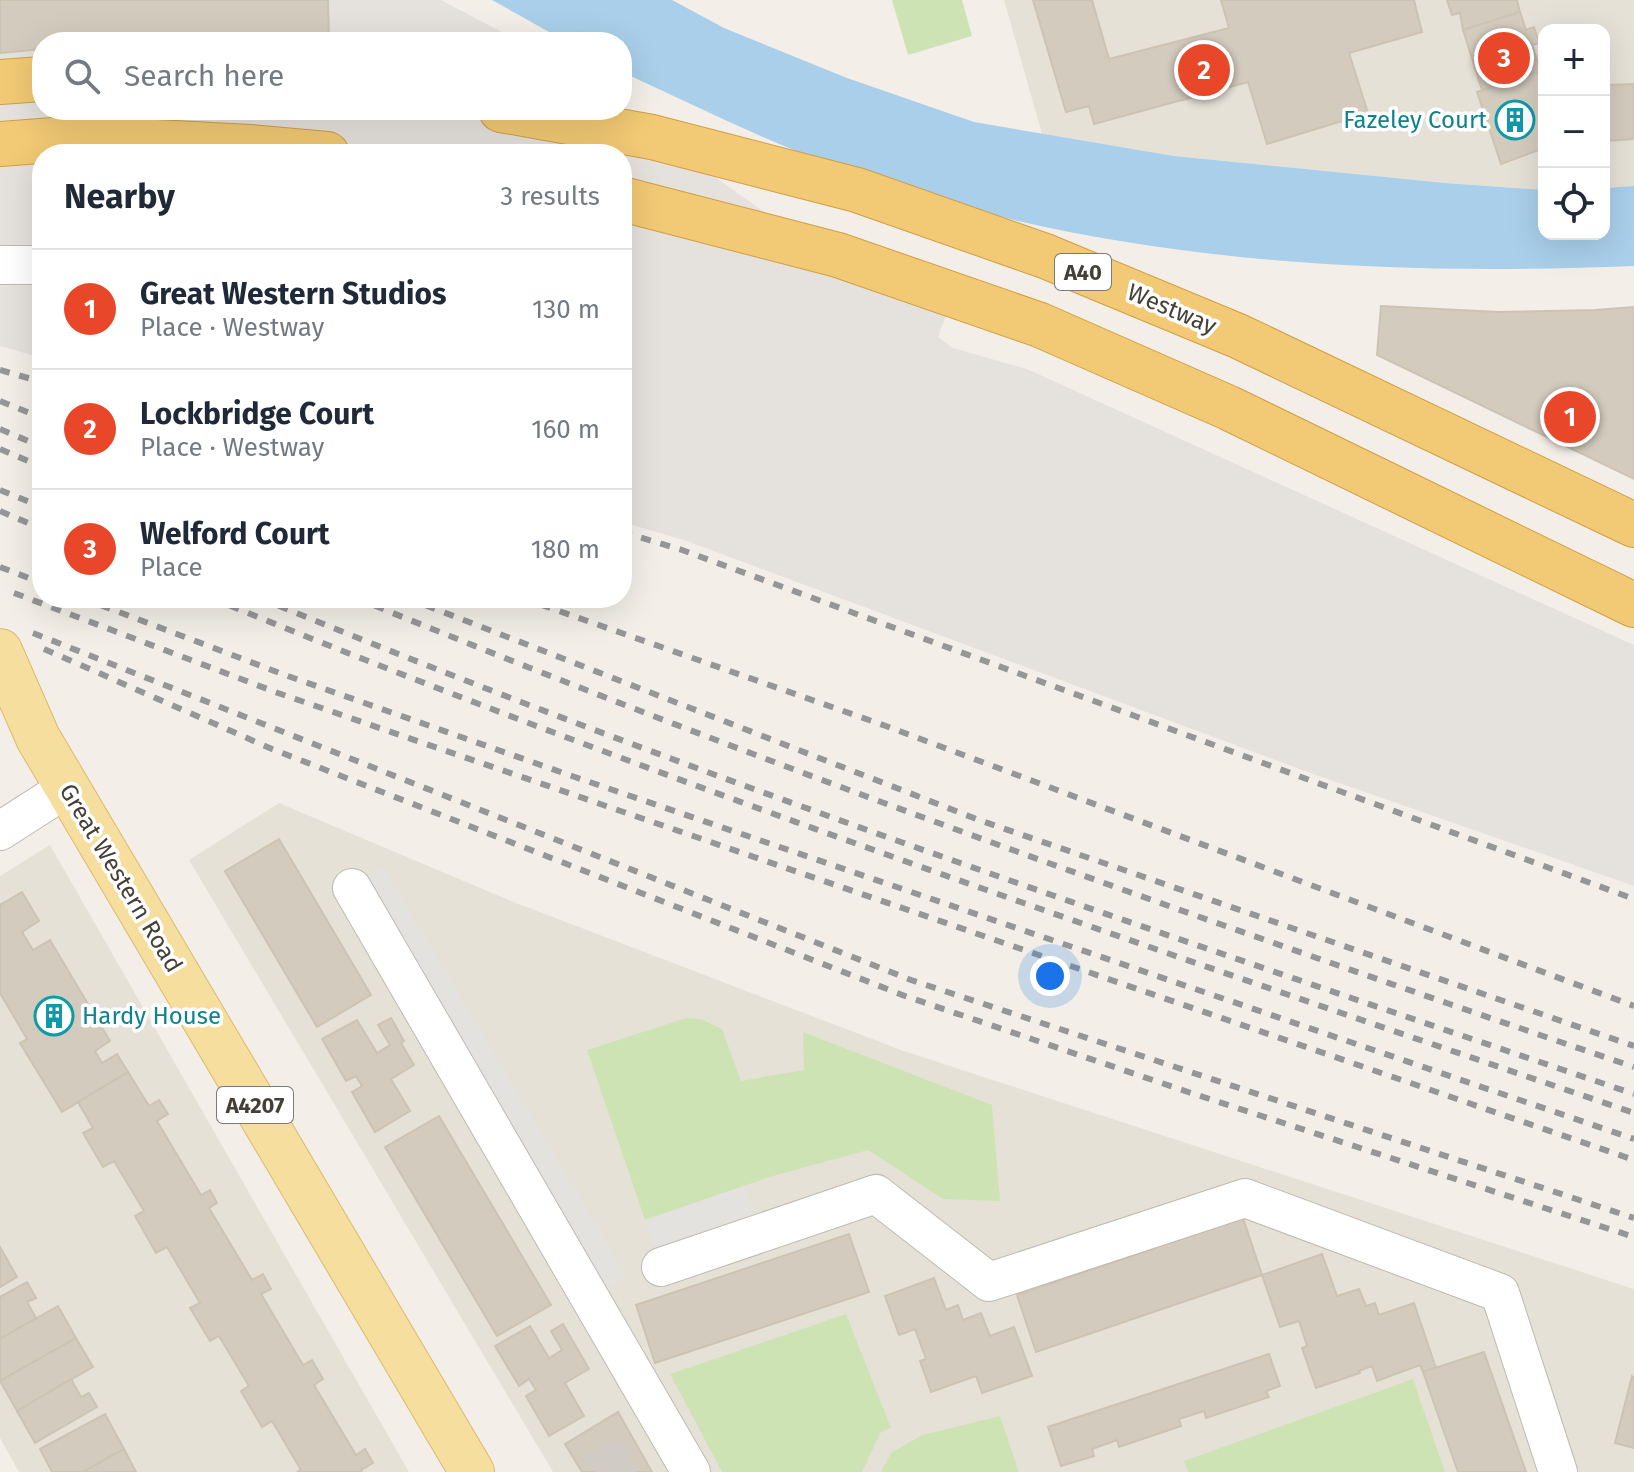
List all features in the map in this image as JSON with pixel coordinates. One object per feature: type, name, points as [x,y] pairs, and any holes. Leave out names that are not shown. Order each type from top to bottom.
[{"type":"highway","points":[[0,82],[32,80]]},
{"type":"highway","name":"Westway","points":[[557,120],[652,137],[857,190],[1045,256],[1238,336],[1634,525]]},
{"type":"highway","points":[[0,144],[79,138],[193,144]]},
{"type":"highway","points":[[632,202],[838,255],[1040,325],[1229,408],[1634,605]]},
{"type":"main road","name":"Great Western Road","points":[[0,651],[38,738],[472,1472]]},
{"type":"street","points":[[0,265],[32,265]]},
{"type":"street","points":[[0,831],[67,788]]},
{"type":"street","points":[[352,888],[653,1439],[691,1472]]},
{"type":"street","points":[[661,1267],[876,1194],[989,1282],[1245,1198],[1500,1293],[1558,1472]]},
{"type":"shaded area","points":[[0,0],[441,0],[502,32],[32,32],[32,120],[632,120],[632,117],[835,263],[948,310],[938,337],[953,348],[1027,369],[1634,645],[1634,886],[1302,770],[687,541],[632,525],[632,144],[32,144],[32,355],[0,346]]},
{"type":"shaded area","points":[[1004,0],[1634,0],[1634,186],[1610,188],[1610,24],[1538,24],[1538,190],[1174,156],[1042,134]]},
{"type":"shaded area","points":[[279,803],[511,901],[901,1050],[1634,1289],[1634,1472],[553,1472],[189,860]]},
{"type":"shaded area","points":[[50,845],[409,1472],[19,1472],[0,1438],[0,876]]},
{"type":"shaded area","points":[[383,867],[626,1275],[592,1299],[352,888]]},
{"type":"shaded area","points":[[744,1186],[760,1233],[661,1267],[645,1220]]},
{"type":"green space","points":[[892,0],[962,0],[972,36],[908,55]]},
{"type":"green space","points":[[686,1018],[701,1019],[722,1029],[741,1081],[804,1070],[803,1032],[992,1105],[1000,1201],[943,1199],[868,1150],[773,1176],[645,1220],[587,1050]]},
{"type":"green space","points":[[846,1314],[891,1428],[881,1432],[862,1472],[722,1472],[670,1374]]},
{"type":"green space","points":[[1413,1379],[1445,1472],[1188,1472],[1184,1461]]},
{"type":"green space","points":[[1000,1416],[1019,1472],[881,1472],[891,1453],[922,1435]]},
{"type":"water","points":[[492,0],[672,0],[724,28],[847,78],[974,122],[1174,156],[1538,190],[1538,240],[1610,240],[1610,188],[1634,186],[1634,266],[1444,269],[1255,258],[1068,232],[976,211],[850,172],[751,132],[632,77],[632,32],[549,32]]},
{"type":"building","points":[[0,0],[328,0],[329,32],[32,32],[32,50],[0,53]]},
{"type":"building","points":[[1033,0],[1092,0],[1109,59],[1229,28],[1221,0],[1414,0],[1422,32],[1349,53],[1368,113],[1267,144],[1248,82],[1094,124],[1089,106],[1066,112]]},
{"type":"building","points":[[1447,0],[1517,0],[1520,12],[1463,30],[1460,13],[1452,15]]},
{"type":"building","points":[[1520,12],[1526,30],[1534,27],[1538,40],[1538,43],[1532,45],[1538,72],[1482,90],[1463,30]]},
{"type":"building","name":"Fazeley Court","points":[[1538,72],[1538,150],[1501,164],[1477,92]]},
{"type":"building","points":[[1634,84],[1634,139],[1610,141],[1610,85]]},
{"type":"building","points":[[1381,306],[1498,312],[1634,307],[1634,479],[1377,355]]},
{"type":"building","points":[[279,839],[371,995],[317,1027],[225,871]]},
{"type":"building","name":"Hardy House","points":[[22,892],[39,921],[22,932],[33,950],[50,940],[110,1041],[95,1051],[102,1063],[117,1054],[128,1072],[62,1112],[20,1043],[27,1039],[0,993],[0,905]]},
{"type":"building","points":[[391,1018],[414,1065],[391,1079],[410,1111],[375,1132],[352,1092],[362,1086],[356,1076],[346,1081],[322,1039],[357,1020],[377,1053],[390,1045],[378,1025]]},
{"type":"building","points":[[128,1072],[149,1106],[159,1100],[168,1114],[157,1121],[201,1195],[210,1190],[217,1203],[209,1208],[252,1280],[263,1274],[271,1289],[261,1294],[303,1365],[312,1360],[323,1379],[314,1385],[356,1455],[365,1449],[373,1463],[362,1472],[297,1472],[301,1470],[272,1421],[262,1427],[241,1391],[249,1386],[219,1336],[210,1341],[190,1308],[200,1303],[167,1247],[156,1253],[135,1216],[144,1211],[114,1161],[103,1167],[83,1133],[93,1128],[78,1102]]},
{"type":"building","points":[[439,1116],[551,1305],[497,1336],[385,1147]]},
{"type":"building","points":[[1243,1218],[1262,1275],[1036,1352],[1017,1295]]},
{"type":"building","points":[[849,1234],[869,1292],[655,1363],[636,1305]]},
{"type":"building","points":[[0,1247],[17,1277],[0,1287]]},
{"type":"building","points":[[1322,1254],[1337,1296],[1359,1289],[1366,1306],[1375,1303],[1379,1315],[1414,1303],[1436,1368],[1423,1372],[1420,1365],[1377,1381],[1372,1366],[1316,1388],[1302,1348],[1307,1346],[1299,1321],[1280,1327],[1262,1275]]},
{"type":"building","points":[[934,1278],[946,1310],[958,1305],[963,1320],[981,1313],[990,1336],[1014,1327],[1032,1376],[982,1393],[976,1376],[931,1392],[920,1361],[926,1359],[915,1329],[899,1335],[885,1296]]},
{"type":"building","points":[[27,1282],[36,1298],[27,1302],[36,1318],[0,1339],[0,1297]]},
{"type":"building","points":[[58,1306],[76,1338],[0,1381],[0,1339]]},
{"type":"building","points":[[563,1324],[589,1369],[565,1383],[584,1416],[549,1436],[526,1396],[536,1390],[529,1379],[519,1386],[495,1346],[530,1326],[549,1358],[562,1350],[551,1331]]},
{"type":"building","points":[[76,1338],[93,1367],[17,1411],[0,1381]]},
{"type":"building","points":[[1484,1352],[1526,1472],[1458,1472],[1423,1372]]},
{"type":"building","points":[[1269,1354],[1280,1386],[1266,1391],[1269,1397],[1206,1418],[1204,1411],[1179,1419],[1181,1426],[1119,1447],[1117,1440],[1092,1449],[1094,1456],[1061,1466],[1048,1427]]},
{"type":"building","points":[[1634,1377],[1634,1448],[1615,1443]]},
{"type":"building","points":[[71,1379],[81,1397],[89,1393],[97,1407],[35,1443],[17,1411]]},
{"type":"building","points":[[618,1412],[652,1472],[582,1472],[565,1444]]},
{"type":"building","points":[[105,1414],[124,1449],[83,1472],[52,1472],[40,1449]]},
{"type":"building","points":[[124,1449],[136,1472],[83,1472]]},
{"type":"tunnel","points":[[595,1472],[638,1448]]},
{"type":"railway","points":[[0,370],[32,379]]},
{"type":"railway","points":[[0,401],[32,414]]},
{"type":"railway","points":[[0,429],[32,443]]},
{"type":"railway","points":[[0,449],[32,463]]},
{"type":"railway","points":[[0,490],[32,503]]},
{"type":"railway","points":[[0,511],[32,525]]},
{"type":"railway","points":[[632,535],[682,550],[1634,899]]},
{"type":"railway","points":[[0,567],[32,579]]},
{"type":"railway","points":[[14,593],[32,600]]},
{"type":"railway","points":[[54,608],[278,693],[1634,1160]]},
{"type":"railway","points":[[108,608],[285,675],[572,776],[1634,1139]]},
{"type":"railway","points":[[236,608],[741,802],[1097,929],[1634,1113]]},
{"type":"railway","points":[[285,608],[600,732],[943,857],[1634,1094]]},
{"type":"railway","points":[[381,608],[672,723],[991,842],[1634,1067]]},
{"type":"railway","points":[[433,608],[979,820],[1634,1046]]},
{"type":"railway","points":[[550,608],[886,726],[1634,1006]]},
{"type":"railway","points":[[33,633],[911,980],[1634,1218]]},
{"type":"railway","points":[[44,649],[272,749],[905,996],[1634,1237]]},
{"type":"place","name":"Welford Court","points":[[1504,58]]},
{"type":"place","name":"Lockbridge Court","points":[[1204,70]]},
{"type":"place","name":"Fazeley Court","points":[[1515,120]]},
{"type":"place","name":"Great Western Studios","points":[[1570,417]]},
{"type":"place","name":"Hardy House","points":[[54,1016]]}]
